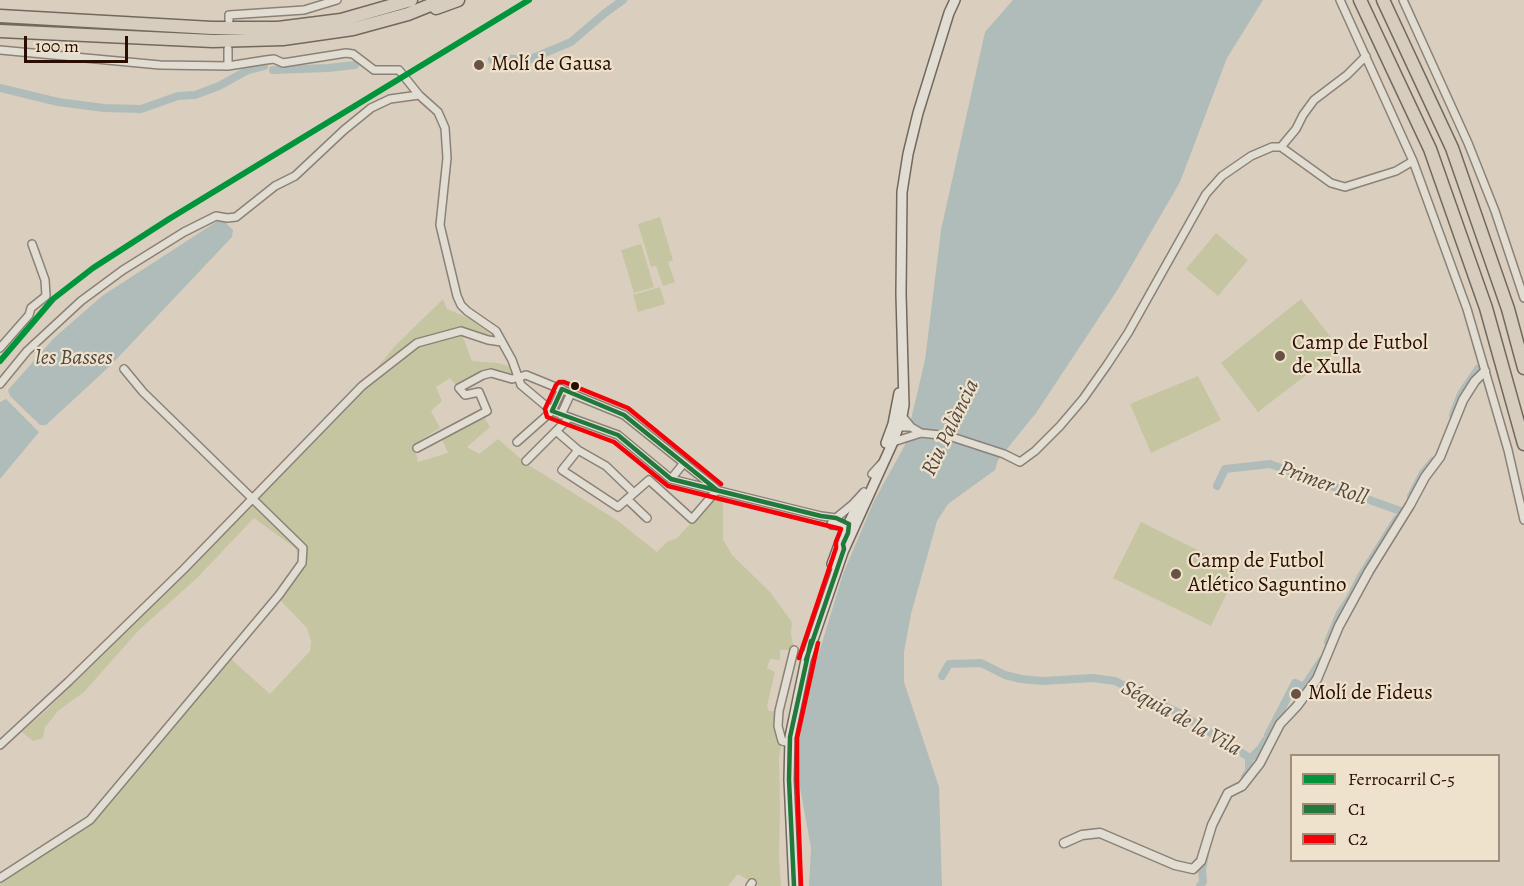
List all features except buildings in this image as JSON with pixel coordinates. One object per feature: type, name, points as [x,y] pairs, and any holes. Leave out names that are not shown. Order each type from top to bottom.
[{"type":"highway","points":[[0,16],[212,28],[278,28],[340,20],[411,0]]},
{"type":"highway","points":[[408,14],[443,0]]},
{"type":"highway","points":[[0,31],[213,41],[283,39],[353,29],[458,0]]},
{"type":"highway","points":[[1360,0],[1434,160],[1486,308],[1524,444]]},
{"type":"highway","points":[[1383,0],[1452,148],[1508,309],[1524,368]]},
{"type":"main road","points":[[794,886],[789,780],[790,743],[806,660],[842,546],[873,486],[902,416],[902,192],[918,113],[949,13],[956,0]]},
{"type":"main road","points":[[842,546],[849,533],[849,524],[888,440],[898,402],[902,373]]},
{"type":"main road","points":[[834,521],[849,524],[854,520],[873,486]]},
{"type":"street","points":[[229,20],[229,15],[304,10],[337,0]]},
{"type":"street","points":[[1340,0],[1413,161],[1467,309],[1508,450],[1524,520]]},
{"type":"street","points":[[1403,0],[1468,143],[1524,298]]},
{"type":"street","points":[[228,49],[228,66]]},
{"type":"street","points":[[0,50],[160,65],[228,66],[274,59],[283,63],[346,53],[353,54],[374,70],[399,70],[419,95],[438,112],[447,137],[440,225],[457,296],[467,312],[496,331],[521,385],[552,411],[618,435],[671,479],[834,521]]},
{"type":"street","points":[[1281,147],[1296,129],[1314,100],[1347,75],[1366,56]]},
{"type":"street","points":[[0,384],[27,351],[81,301],[123,270],[184,232],[216,216],[236,217],[275,186],[295,176],[371,108],[390,99],[419,95]]},
{"type":"street","points":[[893,442],[921,433],[949,436],[1004,454],[1020,462],[1028,456],[1065,421],[1107,365],[1128,333],[1206,194],[1222,176],[1251,156],[1272,147],[1281,147],[1331,183],[1339,186],[1356,184],[1395,171],[1413,161]]},
{"type":"street","points":[[0,348],[29,315],[31,308],[46,296],[45,280],[32,244]]},
{"type":"street","points":[[0,745],[167,585],[362,386],[417,344],[461,331],[502,342]]},
{"type":"street","points":[[0,878],[90,820],[279,594],[302,563],[303,548],[143,392],[124,369]]},
{"type":"street","points":[[1064,843],[1082,836],[1100,833],[1175,865],[1193,869],[1201,861],[1212,825],[1228,793],[1242,786],[1260,763],[1280,724],[1317,679],[1339,626],[1369,571],[1410,506],[1425,477],[1440,457],[1463,400],[1475,381],[1485,371]]},
{"type":"street","points":[[417,448],[487,411],[479,392],[465,395],[459,388],[483,375],[492,373],[512,379],[526,375],[624,415],[717,490]]},
{"type":"street","points":[[517,442],[552,411],[562,389]]},
{"type":"street","points":[[526,461],[556,431],[565,416],[571,393]]},
{"type":"street","points":[[898,402],[899,413],[896,422],[909,436]]},
{"type":"street","points":[[902,416],[911,427],[921,433]]},
{"type":"street","points":[[872,474],[880,464],[894,432],[899,427],[911,427]]},
{"type":"street","points":[[556,431],[578,450],[606,466],[634,493]]},
{"type":"street","points":[[578,450],[562,470],[618,507],[649,480],[692,519],[717,490]]},
{"type":"street","points":[[671,479],[683,464]]},
{"type":"street","points":[[834,521],[864,492]]},
{"type":"street","points":[[627,499],[647,518]]},
{"type":"street","points":[[834,521],[842,546]]},
{"type":"street","points":[[790,743],[782,741],[778,726],[779,711],[794,650]]},
{"type":"green space","points":[[660,217],[673,260],[668,262],[675,282],[663,286],[656,266],[651,267],[638,224]]},
{"type":"green space","points":[[1216,233],[1248,260],[1218,296],[1186,269]]},
{"type":"green space","points":[[641,244],[654,287],[634,293],[621,250]]},
{"type":"green space","points":[[660,287],[665,304],[638,312],[633,295]]},
{"type":"green space","points":[[443,299],[447,309],[469,318],[502,342],[461,332],[472,361],[498,363],[515,368],[518,377],[491,373],[459,388],[450,378],[436,387],[442,401],[431,411],[440,428],[414,444],[418,462],[448,453],[442,439],[484,417],[490,427],[467,447],[479,454],[498,439],[527,464],[618,521],[657,552],[668,541],[676,539],[715,498],[723,497],[723,539],[732,555],[770,592],[792,622],[794,650],[780,650],[780,660],[770,659],[767,668],[775,672],[767,706],[769,711],[779,711],[782,741],[779,759],[781,886],[759,886],[738,874],[728,886],[0,886],[0,878],[90,820],[229,653],[233,661],[270,694],[310,651],[311,641],[307,628],[279,599],[302,563],[295,548],[254,518],[196,579],[139,630],[84,692],[59,710],[45,727],[43,738],[33,741],[22,732],[48,709],[362,386],[394,347]]},
{"type":"green space","name":"Camp de Futbol de Xulla","points":[[1301,299],[1340,349],[1258,412],[1221,363]]},
{"type":"green space","points":[[1198,376],[1221,420],[1151,453],[1130,404]]},
{"type":"green space","name":"Camp de Futbol Atlético Saguntino","points":[[1141,522],[1238,570],[1211,626],[1113,578]]},
{"type":"water","name":"Riu Palància","points":[[1013,0],[1263,0],[1227,58],[1180,182],[1118,289],[1036,413],[998,460],[995,470],[948,504],[937,521],[911,614],[904,652],[904,682],[939,787],[942,886],[809,886],[811,848],[795,760],[811,679],[843,574],[874,501],[905,445],[925,360],[941,230],[985,32]]},
{"type":"water","name":"les Basses","points":[[224,221],[233,230],[232,237],[111,365],[46,425],[40,425],[10,396],[8,390],[54,338],[102,296],[216,222]]},
{"type":"water","name":"les Basses","points":[[6,399],[39,432],[0,479],[0,402]]},
{"type":"waterway","points":[[492,60],[502,58],[528,60],[571,42],[623,0]]},
{"type":"waterway","points":[[273,70],[355,65]]},
{"type":"waterway","points":[[0,88],[58,102],[104,108],[141,109],[178,96],[195,95],[219,86],[248,70],[264,66]]},
{"type":"waterway","points":[[1453,415],[1461,394],[1478,369]]},
{"type":"waterway","points":[[1411,496],[1423,473],[1433,461]]},
{"type":"waterway","name":"Primer Roll","points":[[1217,486],[1225,469],[1270,464],[1403,512]]},
{"type":"waterway","points":[[1328,642],[1340,613],[1397,519]]},
{"type":"waterway","points":[[1268,735],[1295,683],[1304,687],[1321,661]]},
{"type":"waterway","name":"Séquia de la Vila","points":[[942,676],[949,664],[981,663],[1005,675],[1021,679],[1042,681],[1093,678],[1115,681],[1181,714],[1250,758]]},
{"type":"waterway","name":"Séquia de la Vila","points":[[1245,777],[1249,771],[1249,760],[1265,741]]},
{"type":"waterway","points":[[1200,886],[1203,882],[1202,869],[1205,855]]},
{"type":"rail line","name":"C-5","points":[[0,361],[53,299],[93,268],[169,219],[529,0]]},
{"type":"transit line","name":"C2","points":[[721,484],[628,408],[564,382],[556,385],[545,409],[547,417],[614,442],[668,486],[841,529],[799,658]]},
{"type":"transit line","name":"C1","points":[[717,490],[624,415],[562,389],[552,411],[618,435],[671,479],[821,516],[836,518],[849,524],[843,544],[844,549],[806,660]]},
{"type":"transit line","name":"C1","points":[[794,886],[789,780],[790,737],[811,641]]},
{"type":"transit line","name":"C2","points":[[801,886],[797,738],[818,643]]},
{"type":"place","name":"Molí de Gausa","points":[[479,65]]},
{"type":"place","name":"Camp de Futbol de Xulla","points":[[1280,356]]},
{"type":"place","name":"Camp de Futbol Atlético Saguntino","points":[[1176,574]]},
{"type":"place","name":"Molí de Fideus","points":[[1296,694]]}]
